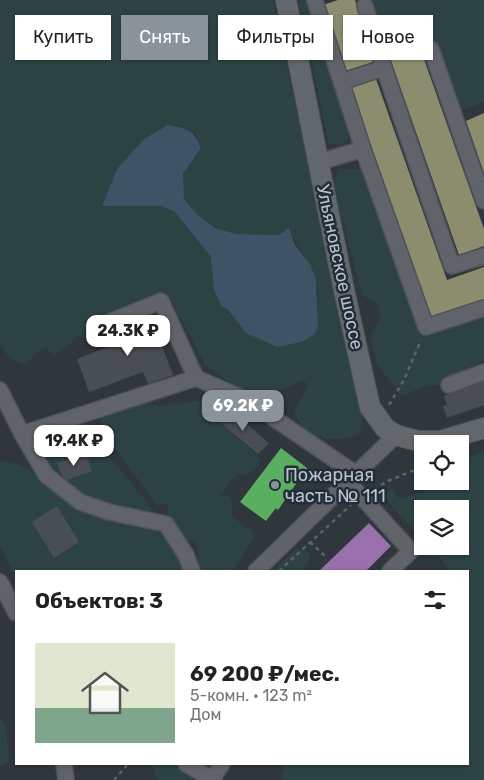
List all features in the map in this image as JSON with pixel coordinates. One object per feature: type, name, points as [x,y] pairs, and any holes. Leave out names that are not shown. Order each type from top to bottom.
[{"type":"main road","name":"Ульяновское шоссе","points":[[286,0],[366,396],[377,419],[385,428],[396,435],[418,441],[440,441],[484,428]]},
{"type":"street","points":[[314,1],[363,149],[426,327],[484,308]]},
{"type":"street","points":[[365,6],[384,68],[452,266],[484,256]]},
{"type":"street","points":[[433,55],[484,201]]},
{"type":"street","points":[[342,82],[384,68]]},
{"type":"street","points":[[319,162],[363,149]]},
{"type":"street","points":[[97,327],[161,301],[196,378]]},
{"type":"street","points":[[449,386],[484,372]]},
{"type":"street","points":[[22,434],[196,378],[247,400],[352,478],[361,496],[411,551],[391,570]]},
{"type":"street","points":[[0,390],[22,434],[46,475],[80,502],[109,512],[166,524],[186,555],[192,570]]},
{"type":"street","points":[[257,570],[396,435]]},
{"type":"street","points":[[0,582],[15,611]]},
{"type":"street","points":[[64,765],[66,780]]},
{"type":"street","points":[[188,765],[213,779],[221,765]]},
{"type":"path","points":[[377,419],[395,398],[426,327]]},
{"type":"path","points":[[279,570],[361,496],[388,480],[414,470]]},
{"type":"path","points":[[298,530],[326,557]]},
{"type":"path","points":[[114,780],[127,765]]},
{"type":"green space","points":[[0,0],[273,0],[276,15],[218,15],[218,60],[286,60],[363,423],[361,432],[347,438],[331,439],[315,435],[302,426],[294,412],[308,385],[303,380],[280,391],[249,392],[224,379],[205,364],[167,292],[147,298],[85,327],[84,333],[53,356],[46,347],[24,364],[10,359],[0,344]],"holes":[[[186,128],[195,134],[201,148],[183,174],[184,199],[197,214],[215,228],[236,234],[279,235],[289,228],[314,273],[318,292],[318,327],[241,327],[217,298],[211,257],[175,212],[161,206],[103,206],[117,169]]]},
{"type":"green space","points":[[298,0],[307,0],[312,15],[301,15]]},
{"type":"green space","points":[[359,0],[484,0],[484,103],[455,112],[433,51],[433,15],[365,15]]},
{"type":"green space","points":[[311,60],[327,60],[350,131],[345,145],[329,144]]},
{"type":"green space","points":[[340,169],[364,169],[421,333],[484,312],[484,360],[438,385],[429,385],[401,396],[376,362],[371,335],[380,321],[378,305],[362,295],[333,183]]},
{"type":"green space","points":[[205,400],[222,402],[240,412],[237,415],[231,412],[229,414],[224,410],[217,419],[261,459],[248,475],[238,473],[219,496],[229,495],[233,502],[232,517],[251,530],[254,538],[234,570],[199,570],[198,546],[193,540],[184,540],[167,513],[169,505],[163,503],[158,506],[115,447],[102,424],[101,416],[126,406],[145,403],[160,406]]},
{"type":"green space","points":[[79,420],[89,426],[114,462],[153,510],[148,514],[120,510],[78,495],[39,458],[40,449],[46,436],[57,428]]},
{"type":"green space","points":[[484,451],[484,780],[282,780],[283,765],[469,765],[469,570],[450,570],[437,555],[469,555],[469,500],[414,500],[414,531],[382,495],[392,488],[398,498],[425,492],[425,490],[469,490],[469,457]]},
{"type":"green space","points":[[0,460],[21,465],[34,473],[47,485],[155,530],[174,545],[185,570],[15,570],[15,577],[0,546]]},
{"type":"green space","points":[[296,549],[304,550],[309,554],[309,562],[302,570],[274,570]]},
{"type":"green space","points":[[0,718],[6,728],[9,760],[0,767]]},
{"type":"green space","points":[[152,765],[173,765],[199,780],[157,780]]},
{"type":"water","points":[[168,125],[189,130],[201,148],[183,174],[184,199],[197,214],[215,228],[236,234],[279,235],[289,228],[295,245],[310,264],[316,279],[318,327],[314,335],[301,342],[277,347],[246,333],[228,310],[221,305],[214,290],[211,257],[175,212],[161,206],[102,206],[117,169],[144,139]]},
{"type":"building: Офисы","points":[[369,523],[391,546],[367,570],[320,570]]},
{"type":"building: Учреждения","name":"Пожарная часть № 111","points":[[281,448],[307,468],[278,510],[276,508],[266,521],[240,502]]},
{"type":"building: Промзона","points":[[338,0],[355,0],[360,15],[343,15],[343,60],[376,61],[345,71],[333,35],[333,15],[326,15],[323,5]]},
{"type":"building: Промзона","points":[[391,60],[424,60],[484,229],[484,246],[459,255]]},
{"type":"building: Промзона","points":[[376,79],[447,280],[484,267],[484,304],[428,320],[347,89]]},
{"type":"building: Промзона","points":[[484,113],[484,173],[466,121]]},
{"type":"building: Прочее","points":[[149,312],[173,375],[148,384],[143,372],[89,392],[77,359],[131,338],[124,321]]},
{"type":"building: Прочее","points":[[484,378],[484,405],[447,418],[443,406],[447,405],[444,396],[477,384],[476,381]]},
{"type":"building: Прочее","points":[[224,410],[240,424],[243,421],[269,443],[258,454],[216,419]]},
{"type":"building: Прочее","points":[[85,453],[92,471],[64,481],[57,463]]},
{"type":"building: Прочее","points":[[57,506],[79,542],[54,558],[32,522]]},
{"type":"place","name":"Пожарная часть № 111","points":[[275,485]]}]
